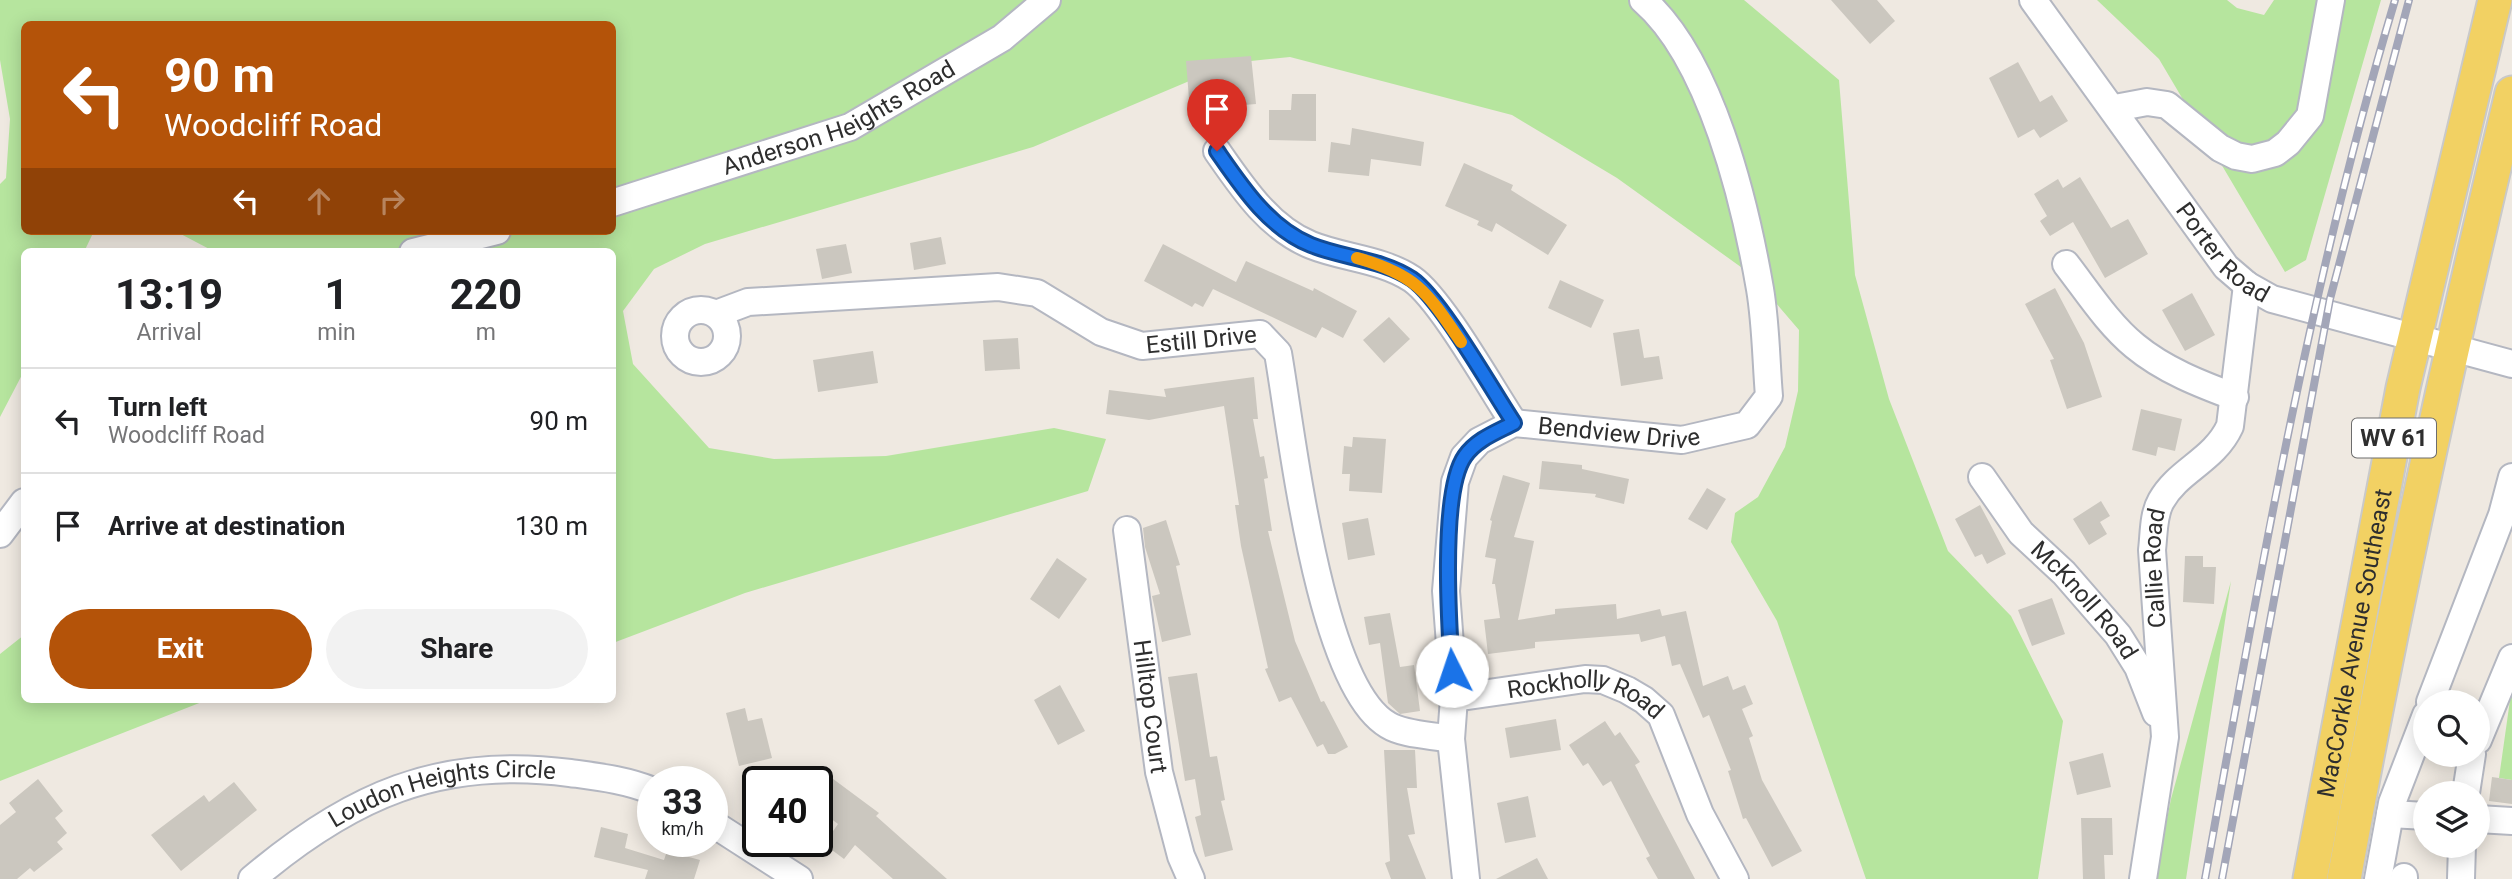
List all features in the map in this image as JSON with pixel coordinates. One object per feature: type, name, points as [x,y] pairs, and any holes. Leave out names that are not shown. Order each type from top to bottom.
[{"type":"main road","name":"MacCorkle Avenue Southeast","points":[[2310,879],[2415,339],[2495,0]]},
{"type":"main road","name":"MacCorkle Avenue Southeast","points":[[2344,879],[2379,689],[2452,348],[2512,93]]},
{"type":"street","name":"Anderson Heights Road","points":[[616,202],[850,127],[1002,38],[1047,0]]},
{"type":"street","name":"Bendview Drive","points":[[1466,879],[1451,739],[1454,698],[1446,591],[1455,482],[1464,457],[1479,441],[1514,423],[1682,440],[1748,425],[1769,396],[1761,290],[1723,131],[1690,63],[1658,13],[1643,0]]},
{"type":"street","name":"Porter Road","points":[[2033,0],[2115,108],[2226,267],[2247,285],[2272,299],[2512,364]]},
{"type":"street","points":[[2115,108],[2147,102],[2167,104],[2220,148],[2236,156],[2252,159],[2275,153],[2288,144],[2310,116],[2331,0]]},
{"type":"street","points":[[1217,151],[1244,189],[1276,225],[1310,245],[1383,265],[1413,280],[1440,311],[1514,423]]},
{"type":"street","points":[[429,248],[480,235]]},
{"type":"street","points":[[2066,264],[2101,310],[2133,345],[2161,365],[2235,397]]},
{"type":"street","name":"Callie Road","points":[[2143,879],[2165,737],[2152,550],[2155,523],[2160,502],[2175,484],[2221,444],[2230,426],[2247,285]]},
{"type":"street","name":"Estill Drive","points":[[716,314],[748,302],[998,288],[1037,293],[1101,332],[1142,346],[1260,334],[1278,353],[1322,602],[1348,673],[1373,713],[1390,727],[1451,739]]},
{"type":"street","name":"McKnoll Road","points":[[1982,477],[2021,533],[2064,573],[2118,635],[2138,667],[2165,737]]},
{"type":"street","points":[[2435,690],[2502,515],[2512,477]]},
{"type":"street","points":[[0,534],[21,506]]},
{"type":"street","name":"Hilltop Court","points":[[1127,530],[1160,772],[1181,856],[1191,879]]},
{"type":"street","points":[[2490,711],[2512,658]]},
{"type":"street","name":"Rockholly Road","points":[[1454,698],[1585,679],[1603,680],[1644,699],[1661,715],[1700,814],[1735,879]]},
{"type":"street","points":[[2378,879],[2390,814],[2413,751]]},
{"type":"street","name":"Loudon Heights Circle","points":[[252,879],[298,840],[346,810],[412,782],[483,769],[549,770],[628,781],[637,785]]},
{"type":"street","points":[[2390,814],[2413,815]]},
{"type":"street","points":[[2490,820],[2512,821]]},
{"type":"street","points":[[728,833],[799,879]]},
{"type":"street","points":[[2461,879],[2462,858]]},
{"type":"green space","points":[[0,0],[1744,0],[1839,80],[1855,275],[1889,399],[1948,551],[2011,616],[2063,721],[2038,879],[1866,879],[1777,621],[1731,542],[1735,513],[1758,497],[1785,447],[1798,391],[1799,330],[1752,275],[1617,178],[1512,115],[1290,57],[1232,63],[1033,147],[705,244],[654,269],[623,311],[633,364],[709,448],[774,459],[886,456],[1054,428],[1106,439],[1088,491],[745,593],[616,642],[616,248],[207,248],[183,235],[616,235],[616,21],[21,21],[21,235],[92,235],[86,248],[21,248],[21,377],[0,417],[0,184],[6,178],[10,119],[0,60]]},
{"type":"green space","points":[[2097,0],[2227,0],[2237,8],[2264,15],[2274,0],[2381,0],[2306,260],[2285,272],[2159,59]]},
{"type":"green space","points":[[2231,581],[2186,879],[2155,879],[2171,799]]},
{"type":"green space","points":[[21,637],[21,703],[199,703],[0,781],[0,654]]},
{"type":"green space","points":[[2512,693],[2512,780],[2499,778]]},
{"type":"building","points":[[1831,0],[1877,0],[1895,21],[1870,44]]},
{"type":"building","points":[[1251,56],[1256,104],[1232,106],[1233,119],[1208,122],[1206,98],[1189,99],[1186,61]]},
{"type":"building","points":[[2018,62],[2040,102],[2052,95],[2068,121],[2040,138],[2034,129],[2018,138],[1989,78]]},
{"type":"building","points":[[1292,94],[1316,94],[1316,141],[1269,140],[1269,110],[1291,110]]},
{"type":"building","points":[[1352,128],[1424,142],[1421,166],[1371,159],[1369,176],[1328,172],[1331,142],[1350,145]]},
{"type":"building","points":[[1464,163],[1513,185],[1511,190],[1567,225],[1548,255],[1496,223],[1492,232],[1477,225],[1479,221],[1445,206]]},
{"type":"building","points":[[2080,177],[2111,228],[2128,219],[2148,254],[2105,278],[2073,222],[2050,236],[2040,221],[2047,216],[2034,194],[2058,179],[2063,188]]},
{"type":"building","points":[[941,237],[946,264],[914,270],[910,243]]},
{"type":"building","points":[[846,244],[852,273],[822,279],[816,249]]},
{"type":"building","points":[[1163,244],[1236,282],[1246,261],[1313,291],[1314,288],[1357,311],[1343,338],[1322,327],[1316,338],[1213,289],[1203,307],[1195,303],[1192,307],[1144,281]]},
{"type":"building","points":[[1560,280],[1604,300],[1591,328],[1548,308]]},
{"type":"building","points":[[2055,288],[2084,343],[2102,397],[2067,409],[2050,360],[2054,359],[2025,304]]},
{"type":"building","points":[[2192,293],[2215,335],[2185,351],[2162,310]]},
{"type":"building","points":[[1389,317],[1410,339],[1384,363],[1363,340]]},
{"type":"building","points":[[1639,329],[1644,358],[1659,356],[1663,379],[1621,386],[1613,333]]},
{"type":"building","points":[[1018,338],[1020,369],[985,371],[983,340]]},
{"type":"building","points":[[873,351],[878,383],[818,392],[813,360]]},
{"type":"building","points":[[1254,377],[1258,419],[1253,419],[1260,457],[1264,456],[1268,478],[1264,479],[1272,531],[1268,531],[1295,641],[1321,702],[1324,701],[1348,747],[1335,754],[1328,754],[1323,744],[1317,747],[1291,697],[1279,702],[1265,669],[1268,668],[1241,546],[1235,505],[1239,505],[1224,406],[1149,420],[1106,414],[1109,390],[1166,397],[1164,389]]},
{"type":"building","points":[[2141,409],[2182,419],[2175,451],[2158,447],[2156,456],[2132,450]]},
{"type":"building","points":[[1353,437],[1386,439],[1382,493],[1349,491],[1350,474],[1342,474],[1344,446],[1352,447]]},
{"type":"building","points":[[1542,461],[1582,465],[1582,469],[1629,479],[1624,504],[1595,497],[1596,494],[1539,489]]},
{"type":"building","points":[[1503,475],[1530,483],[1514,537],[1534,541],[1518,620],[1555,614],[1555,609],[1616,604],[1617,619],[1660,609],[1662,616],[1686,611],[1703,686],[1728,676],[1733,690],[1745,685],[1753,704],[1742,709],[1753,736],[1749,738],[1762,780],[1802,851],[1772,867],[1746,818],[1743,819],[1728,771],[1731,770],[1709,715],[1703,718],[1680,664],[1672,666],[1665,636],[1641,642],[1639,634],[1535,642],[1535,648],[1488,654],[1484,620],[1500,618],[1495,584],[1492,584],[1496,559],[1485,557],[1492,521],[1490,520]]},
{"type":"building","points":[[1707,488],[1726,499],[1707,530],[1688,519]]},
{"type":"building","points":[[2101,501],[2110,516],[2100,522],[2107,534],[2089,545],[2073,519]]},
{"type":"building","points":[[1980,505],[2006,554],[1987,564],[1982,554],[1975,557],[1955,519]]},
{"type":"building","points":[[1368,518],[1375,555],[1348,560],[1342,523]]},
{"type":"building","points":[[1166,520],[1180,565],[1176,566],[1191,635],[1162,642],[1152,596],[1160,594],[1145,547],[1143,528]]},
{"type":"building","points":[[2185,556],[2203,556],[2203,567],[2216,567],[2214,604],[2183,602]]},
{"type":"building","points":[[1057,558],[1087,579],[1059,619],[1030,599]]},
{"type":"building","points":[[2052,598],[2065,634],[2032,646],[2018,610]]},
{"type":"building","points":[[1390,613],[1400,667],[1414,665],[1420,711],[1400,714],[1388,703],[1380,643],[1369,645],[1364,617]]},
{"type":"building","points":[[1197,673],[1210,757],[1217,756],[1225,800],[1221,801],[1233,850],[1205,857],[1195,817],[1201,815],[1195,779],[1185,781],[1168,677]]},
{"type":"building","points":[[1060,685],[1085,731],[1058,745],[1034,700]]},
{"type":"building","points":[[745,708],[748,721],[762,718],[772,758],[739,766],[726,713]]},
{"type":"building","points":[[1556,719],[1561,750],[1510,758],[1505,728]]},
{"type":"building","points":[[1605,721],[1615,736],[1620,732],[1640,762],[1635,765],[1695,879],[1658,879],[1646,858],[1650,856],[1611,781],[1603,786],[1588,763],[1583,766],[1569,745]]},
{"type":"building","points":[[1384,750],[1415,750],[1417,788],[1407,788],[1415,834],[1408,835],[1426,879],[1391,879],[1385,863],[1390,861]]},
{"type":"building","points":[[2103,753],[2111,787],[2077,795],[2069,762]]},
{"type":"building","points":[[2492,777],[2512,780],[2512,804],[2490,801]]},
{"type":"building","points":[[38,779],[63,811],[55,818],[67,833],[57,842],[63,849],[34,872],[30,868],[17,879],[0,879],[0,825],[16,812],[9,803]]},
{"type":"building","points":[[833,779],[879,813],[876,816],[947,879],[893,879],[855,845],[844,859],[833,851],[833,831],[838,824],[833,820]]},
{"type":"building","points":[[234,782],[257,810],[181,871],[151,835],[204,795],[209,802]]},
{"type":"building","points":[[1528,796],[1536,837],[1505,843],[1497,803]]},
{"type":"building","points":[[2081,818],[2112,818],[2113,855],[2104,855],[2105,879],[2083,879]]},
{"type":"building","points":[[601,827],[628,834],[625,848],[637,852],[637,857],[664,860],[665,857],[689,857],[700,860],[694,879],[645,879],[648,870],[594,857]]},
{"type":"building","points":[[1537,858],[1548,879],[1496,879]]},
{"type":"railway","points":[[2205,879],[2266,547],[2311,326],[2364,108],[2395,0]]},
{"type":"railway","points":[[2222,879],[2330,299],[2409,0]]},
{"type":"slow traffic","points":[[1357,258],[1383,265],[1413,280],[1440,311],[1461,342]]},
{"type":"route","points":[[1217,151],[1244,189],[1276,225],[1310,245],[1383,265],[1413,280],[1440,311],[1514,423],[1479,441],[1464,457],[1455,482],[1446,591],[1452,671]]}]
